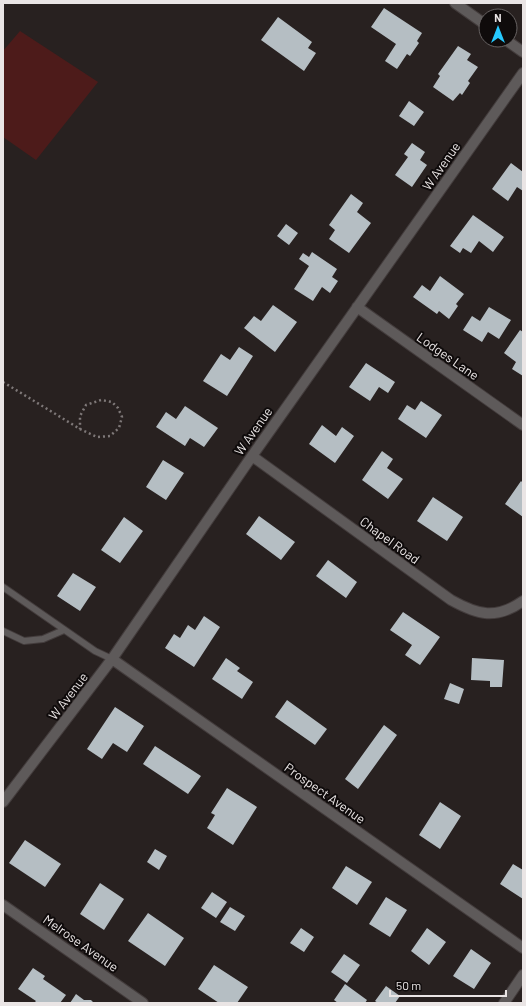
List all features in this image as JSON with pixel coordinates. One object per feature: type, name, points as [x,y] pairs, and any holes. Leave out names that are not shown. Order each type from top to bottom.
[{"type":"street","points":[[455,3],[478,19]]},
{"type":"street","name":"W Avenue","points":[[3,802],[112,659],[252,456],[523,73]]},
{"type":"street","name":"Lodges Lane","points":[[357,307],[523,425]]},
{"type":"street","name":"Chapel Road","points":[[252,456],[464,608],[479,612],[497,614],[523,601]]},
{"type":"street","name":"Prospect Avenue","points":[[112,659],[523,948]]},
{"type":"street","name":"Melrose Avenue","points":[[3,905],[143,1003]]},
{"type":"street","points":[[504,1003],[523,975]]},
{"type":"lane","points":[[3,587],[95,651],[112,659]]},
{"type":"lane","points":[[3,631],[24,641],[43,639],[64,630]]},
{"type":"path","points":[[3,382],[80,430],[97,437],[110,436],[119,428],[122,417],[118,408],[112,402],[101,400],[86,405],[80,416],[80,430]]},
{"type":"shaded area","points":[[20,31],[98,82],[36,160],[3,137],[3,51]]},
{"type":"building","points":[[384,8],[422,33],[417,41],[419,43],[410,56],[407,54],[397,69],[385,61],[396,44],[371,27]]},
{"type":"building","points":[[278,17],[312,42],[308,48],[316,53],[304,71],[261,40]]},
{"type":"building","points":[[458,46],[471,54],[467,60],[478,67],[468,81],[470,83],[462,95],[460,93],[453,101],[433,87],[440,76],[438,74]]},
{"type":"building","points":[[409,101],[424,112],[414,126],[399,116]]},
{"type":"building","points":[[412,143],[425,152],[420,160],[427,165],[412,187],[395,175],[408,157],[404,154]]},
{"type":"building","points":[[511,163],[523,172],[523,191],[517,187],[508,201],[492,189]]},
{"type":"building","points":[[351,194],[363,203],[357,212],[371,223],[349,253],[329,239],[335,230],[329,225]]},
{"type":"building","points":[[473,215],[504,237],[493,252],[479,241],[471,253],[463,248],[460,253],[450,246]]},
{"type":"building","points":[[286,224],[298,233],[289,245],[277,236]]},
{"type":"building","points":[[312,252],[337,269],[332,277],[338,281],[330,293],[322,287],[313,301],[294,289],[309,266],[299,259],[303,253],[309,257]]},
{"type":"building","points":[[440,276],[464,294],[456,304],[458,306],[449,319],[439,311],[437,314],[413,297],[422,285],[430,291]]},
{"type":"building","points":[[273,305],[297,322],[275,352],[244,328],[254,316],[261,321]]},
{"type":"building","points":[[489,307],[511,320],[499,339],[488,332],[482,342],[463,330],[472,316],[480,321]]},
{"type":"building","points":[[520,330],[523,332],[523,376],[512,369],[516,362],[504,353]]},
{"type":"building","points":[[239,347],[253,356],[227,396],[203,381],[221,354],[230,360]]},
{"type":"building","points":[[366,363],[395,382],[388,393],[379,387],[370,401],[349,387]]},
{"type":"building","points":[[421,401],[442,415],[426,438],[398,419],[407,405],[415,410]]},
{"type":"building","points":[[185,406],[218,428],[204,447],[190,438],[185,446],[156,427],[166,412],[176,419]]},
{"type":"building","points":[[322,425],[336,436],[342,427],[354,436],[335,463],[309,444]]},
{"type":"building","points":[[382,451],[393,459],[387,468],[403,479],[388,499],[362,480]]},
{"type":"building","points":[[163,460],[184,473],[166,500],[146,487]]},
{"type":"building","points":[[521,481],[523,483],[523,517],[505,504]]},
{"type":"building","points":[[433,497],[463,517],[447,541],[417,521]]},
{"type":"building","points":[[259,516],[295,542],[281,560],[246,534]]},
{"type":"building","points":[[124,517],[143,531],[120,563],[101,550]]},
{"type":"building","points":[[328,560],[357,582],[346,598],[316,576]]},
{"type":"building","points":[[73,573],[96,587],[80,611],[57,596]]},
{"type":"building","points":[[403,612],[440,637],[420,665],[405,655],[412,645],[390,630]]},
{"type":"building","points":[[204,616],[220,627],[194,667],[165,648],[174,634],[180,638],[188,625],[195,630]]},
{"type":"building","points":[[226,658],[240,668],[237,671],[253,682],[242,699],[212,679]]},
{"type":"building","points":[[472,658],[504,660],[502,687],[490,687],[490,681],[471,680]]},
{"type":"building","points":[[450,683],[464,689],[459,704],[444,699]]},
{"type":"building","points":[[287,700],[327,729],[315,745],[275,717]]},
{"type":"building","points":[[115,707],[144,726],[127,752],[113,743],[102,759],[87,749]]},
{"type":"building","points":[[384,725],[397,735],[358,789],[345,779]]},
{"type":"building","points":[[155,746],[201,776],[188,794],[143,764]]},
{"type":"building","points":[[227,788],[257,807],[233,845],[207,828],[215,815],[211,813]]},
{"type":"building","points":[[440,802],[461,816],[440,849],[419,835]]},
{"type":"building","points":[[25,840],[61,864],[45,887],[9,863]]},
{"type":"building","points":[[155,849],[167,856],[159,870],[147,862]]},
{"type":"building","points":[[513,864],[523,870],[523,899],[500,884]]},
{"type":"building","points":[[346,866],[372,882],[357,905],[332,888]]},
{"type":"building","points":[[100,883],[124,899],[104,930],[80,914]]},
{"type":"building","points":[[212,892],[227,902],[216,918],[201,908]]},
{"type":"building","points":[[386,897],[407,910],[390,937],[369,924]]},
{"type":"building","points":[[230,907],[245,916],[235,931],[220,922]]},
{"type":"building","points":[[148,913],[184,938],[165,966],[128,941]]},
{"type":"building","points":[[301,928],[314,937],[304,952],[290,943]]},
{"type":"building","points":[[427,928],[446,942],[429,965],[411,951]]},
{"type":"building","points":[[471,949],[491,963],[474,989],[453,976]]},
{"type":"building","points":[[344,954],[360,965],[347,983],[331,972]]},
{"type":"building","points":[[214,965],[248,987],[237,1003],[219,1003],[198,989]]},
{"type":"building","points":[[33,968],[45,976],[43,979],[66,995],[60,1003],[34,1003],[36,1001],[18,989]]},
{"type":"building","points":[[345,984],[367,1000],[365,1003],[338,1003],[334,1000]]},
{"type":"building","points":[[386,986],[400,996],[395,1003],[378,1003],[375,1001]]},
{"type":"building","points":[[76,994],[84,1000],[91,1000],[94,1003],[70,1003]]}]
